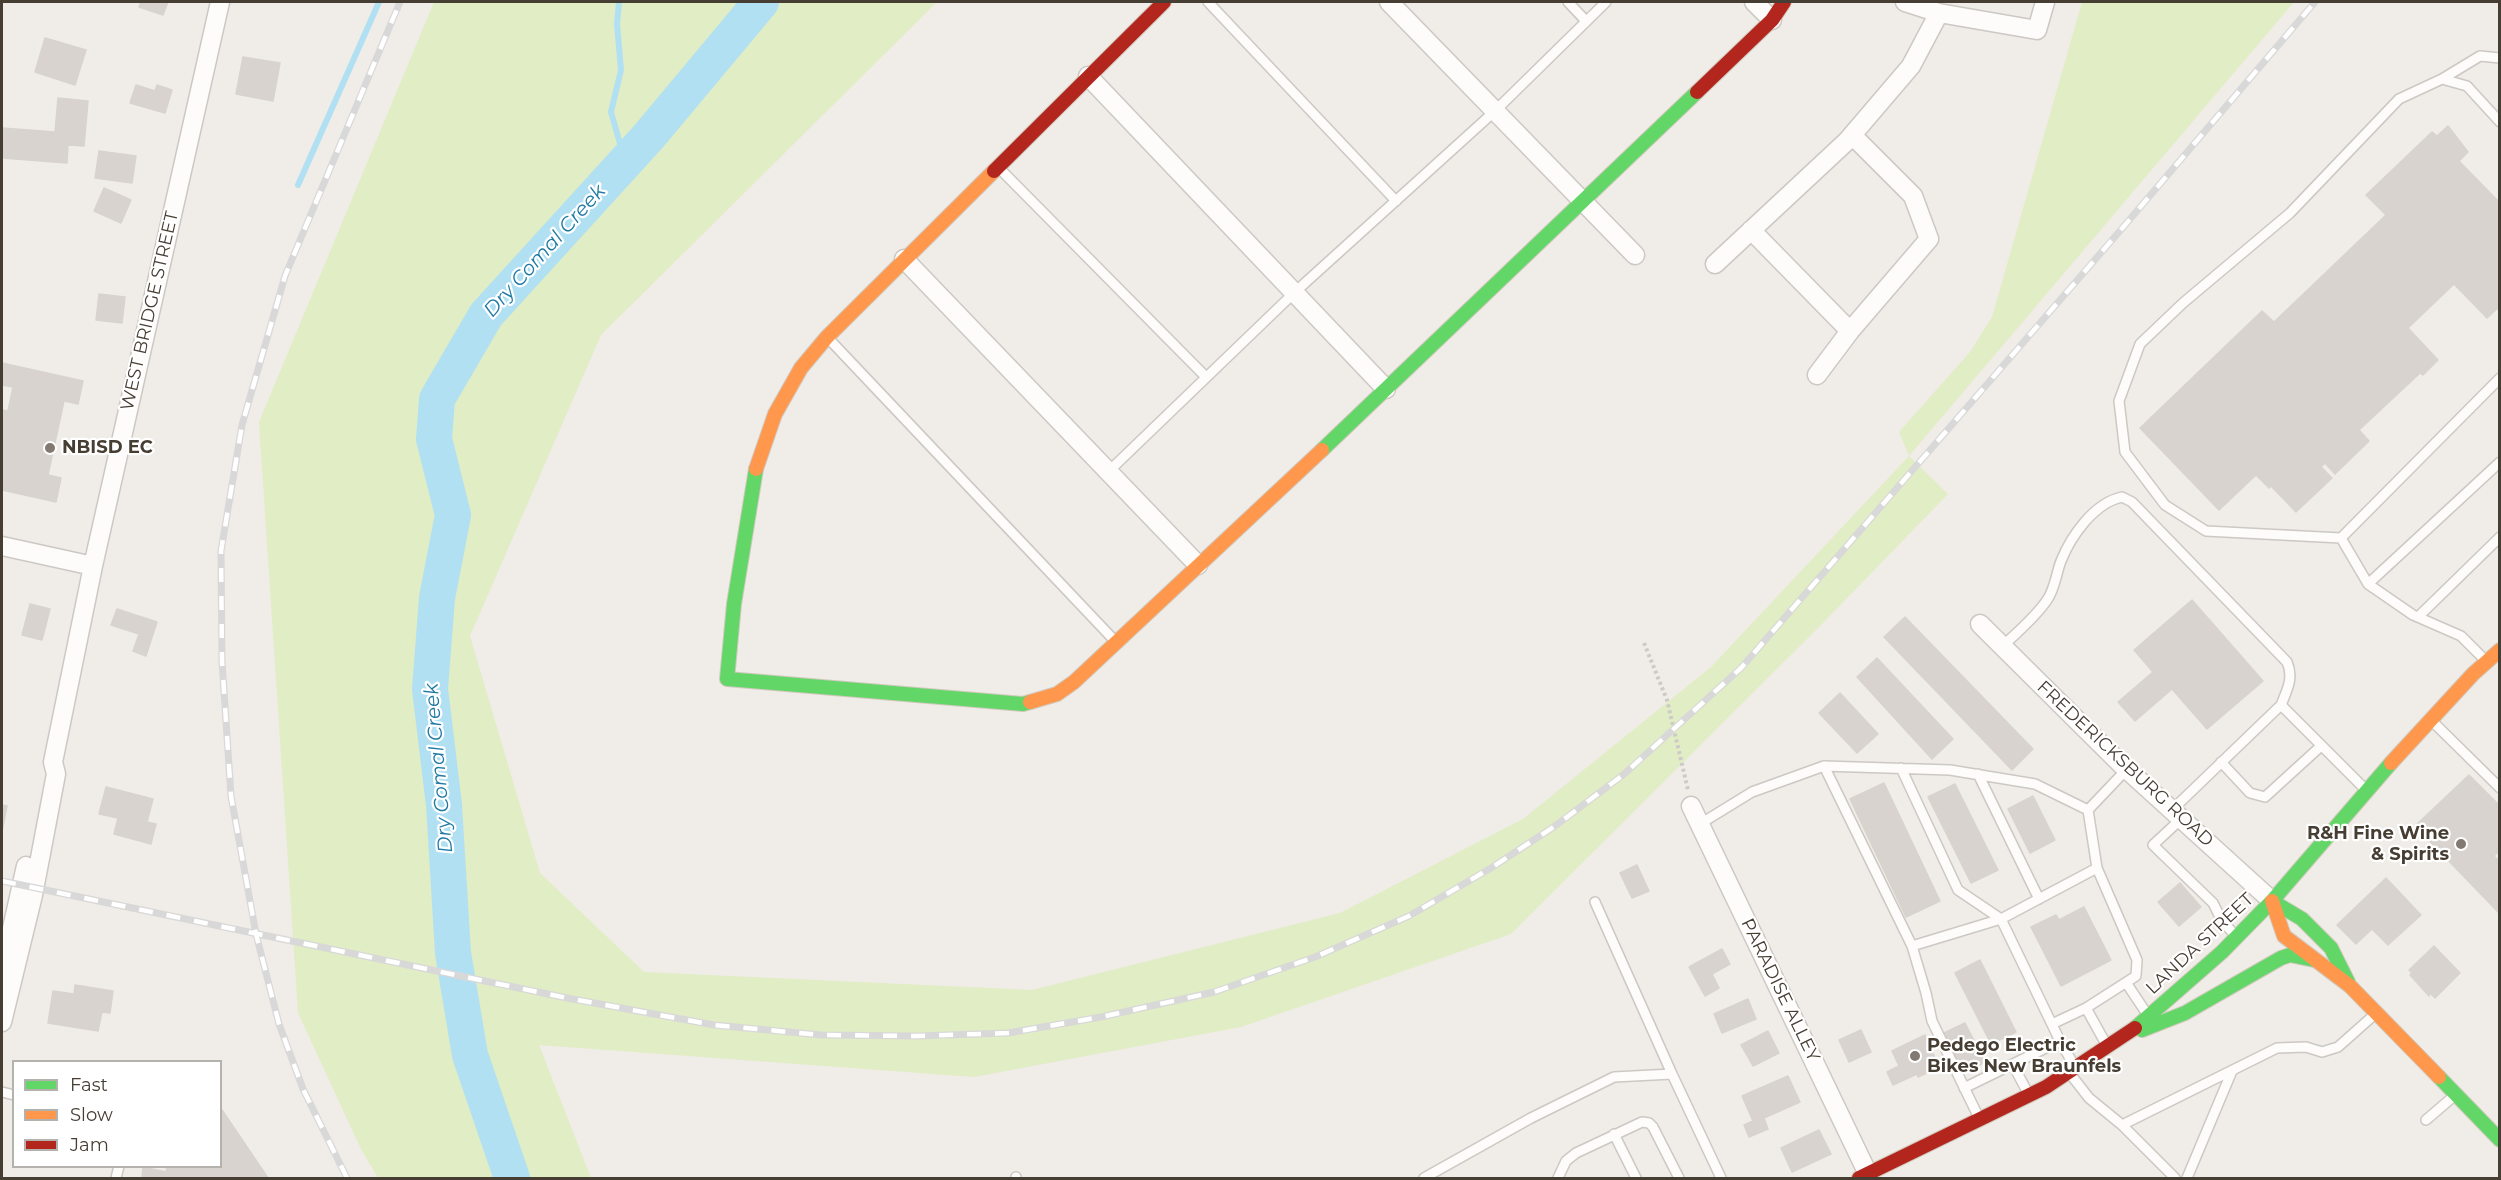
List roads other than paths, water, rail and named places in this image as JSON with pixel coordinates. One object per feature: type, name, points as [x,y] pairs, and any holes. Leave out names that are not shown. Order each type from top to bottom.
[{"type":"street","name":"WEST BRIDGE STREET","points":[[2,1023],[33,895],[56,774],[53,762],[93,566],[220,2]]},
{"type":"street","points":[[1164,2],[904,259],[827,337],[801,368],[775,414],[756,467],[734,604],[727,679],[1023,704],[1057,694],[1074,682],[1386,389],[1772,20],[1784,2]]},
{"type":"street","points":[[1389,2],[1635,255]]},
{"type":"street","points":[[1754,2],[1772,20]]},
{"type":"street","points":[[1905,2],[1939,13],[2037,30],[2045,2]]},
{"type":"street","points":[[1715,264],[1852,135],[1911,66],[1939,13]]},
{"type":"street","points":[[1088,76],[1386,389]]},
{"type":"street","points":[[1817,375],[1850,332],[1929,239],[1913,196],[1852,135]]},
{"type":"street","points":[[1752,230],[1850,332]]},
{"type":"street","points":[[904,259],[1198,565]]},
{"type":"street","points":[[2,546],[93,566]]},
{"type":"street","name":"FREDERICKSBURG ROAD","points":[[1980,624],[2127,770],[2272,902],[2302,919],[2331,948],[2350,986]]},
{"type":"street","name":"LANDA STREET","points":[[2152,1021],[2272,902],[2367,791],[2499,650]]},
{"type":"street","name":"WEST BRIDGE STREET","points":[[2,973],[44,772],[53,762]]},
{"type":"street","name":"PARADISE ALLEY","points":[[1691,806],[1863,1176]]},
{"type":"street","name":"FREDERICKSBURG ROAD","points":[[2272,902],[2284,936],[2350,986],[2499,1140]]},
{"type":"street","points":[[1863,1176],[2029,1095],[2073,1071],[2152,1021],[2205,1002],[2281,958],[2290,955],[2314,960]]},
{"type":"lane","points":[[1208,2],[1396,201]]},
{"type":"lane","points":[[1568,2],[1586,21]]},
{"type":"lane","points":[[1108,472],[1295,292],[1495,111],[1606,2]]},
{"type":"lane","points":[[2499,58],[2480,56],[2442,79],[2399,99],[2290,213],[2182,303],[2140,344],[2119,401],[2125,452],[2165,505],[2206,531],[2341,538],[2499,378]]},
{"type":"lane","points":[[2442,79],[2467,86],[2499,122]]},
{"type":"lane","points":[[998,166],[1206,377]]},
{"type":"lane","points":[[827,337],[1116,642]]},
{"type":"lane","points":[[2368,584],[2499,462]]},
{"type":"lane","points":[[2002,647],[2049,598],[2061,562],[2073,538],[2088,520],[2112,499],[2122,497],[2132,501],[2286,662],[2291,672],[2289,686],[2281,705],[2221,762],[2176,814],[2153,845],[2213,903],[2222,921],[2237,936]]},
{"type":"lane","points":[[2418,617],[2499,537]]},
{"type":"lane","points":[[2341,538],[2368,584],[2418,617],[2461,636],[2487,662]]},
{"type":"lane","points":[[2281,705],[2367,791]]},
{"type":"lane","points":[[2432,720],[2499,788]]},
{"type":"lane","points":[[2221,762],[2250,793],[2265,797],[2321,746]]},
{"type":"lane","points":[[1700,824],[1752,792],[1824,766],[1950,770],[1978,774],[2035,784],[2088,810]]},
{"type":"lane","points":[[1824,766],[1912,946],[1932,1022],[1981,1120]]},
{"type":"lane","points":[[1901,768],[1958,890],[2001,919],[2073,1071],[2089,1098],[2122,1125],[2175,1179]]},
{"type":"lane","points":[[2088,810],[2127,770]]},
{"type":"lane","points":[[1978,774],[2039,899]]},
{"type":"lane","points":[[2052,1024],[2086,1008],[2127,984],[2136,976],[2137,960],[2097,868],[2088,810]]},
{"type":"lane","points":[[1912,946],[2001,919],[2097,868]]},
{"type":"lane","points":[[1595,902],[1721,1179]]},
{"type":"lane","points":[[2127,984],[2152,1021]]},
{"type":"lane","points":[[2086,1008],[2109,1049]]},
{"type":"lane","points":[[2122,1125],[2277,1048],[2306,1047],[2322,1052],[2338,1047],[2375,1013]]},
{"type":"lane","points":[[1964,1088],[2060,1041]]},
{"type":"lane","points":[[2013,1065],[2029,1095]]},
{"type":"lane","points":[[2187,1179],[2232,1071]]},
{"type":"lane","points":[[1424,1179],[1531,1118],[1614,1077],[1672,1074]]},
{"type":"lane","points":[[2426,1120],[2456,1094]]},
{"type":"lane","points":[[1558,1179],[1566,1161],[1614,1134],[1642,1122],[1649,1123],[1653,1127],[1679,1179]]},
{"type":"lane","points":[[1614,1134],[1636,1179]]},
{"type":"waterway","points":[[298,185],[379,2]]},
{"type":"waterway","points":[[619,2],[617,24],[621,70],[611,112],[625,161]]},
{"type":"waterway","name":"Dry Comal Creek","points":[[512,1178],[470,1055],[453,953],[444,805],[430,689],[437,598],[453,515],[434,439],[437,399],[486,315],[649,136],[761,2]]},
{"type":"railway","points":[[347,1178],[303,1089],[279,1024],[256,934],[231,796],[222,661],[221,551],[242,425],[285,276],[400,2]]},
{"type":"railway","points":[[2,881],[567,998],[714,1025],[821,1035],[917,1036],[1008,1033],[1101,1017],[1214,992],[1315,957],[1409,916],[1491,868],[1555,826],[1623,775],[1741,668],[2315,2]]},
{"type":"place","name":"NBISD EC","points":[[50,448]]},
{"type":"place","name":"R&H Fine Wine & Spirits","points":[[2461,844]]},
{"type":"place","name":"Pedego Electric Bikes New Braunfels","points":[[1915,1056]]}]
